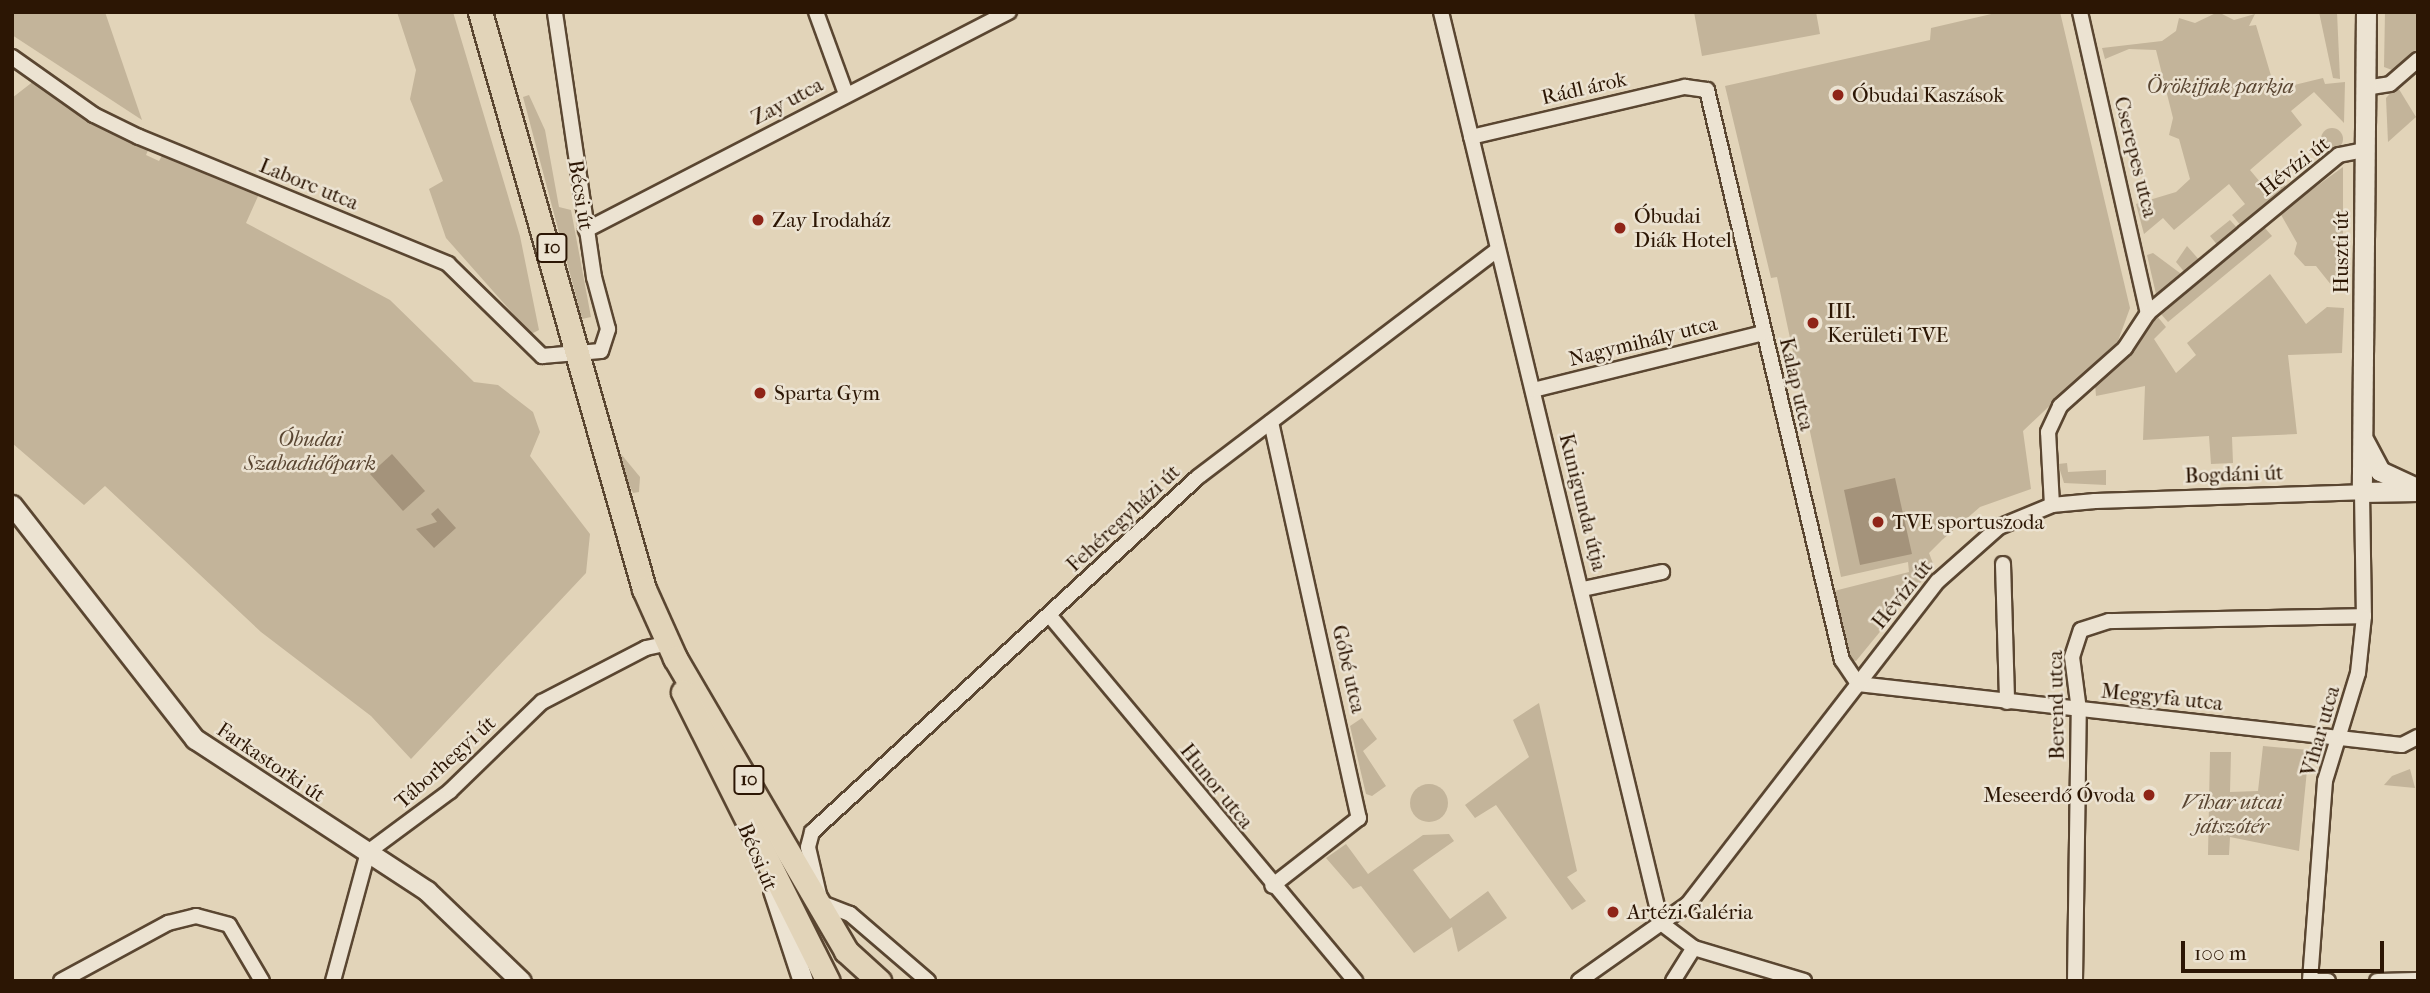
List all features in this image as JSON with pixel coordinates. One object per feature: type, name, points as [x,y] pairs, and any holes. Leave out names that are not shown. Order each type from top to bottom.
[{"type":"main road","name":"Bécsi út","points":[[480,12],[577,349],[624,525],[672,651],[699,732],[760,853]]},
{"type":"main road","name":"Bécsi út","points":[[672,651],[846,951]]},
{"type":"main road","name":"10","points":[[760,853],[828,981]]},
{"type":"main road","points":[[846,951],[879,981]]},
{"type":"street","name":"Bécsi út","points":[[555,12],[586,230],[608,337],[601,351],[577,349]]},
{"type":"street","points":[[816,12],[846,94]]},
{"type":"street","name":"Zay utca","points":[[586,230],[1009,12]]},
{"type":"street","name":"Kunigunda útja","points":[[1441,12],[1497,250],[1583,589],[1661,923]]},
{"type":"street","name":"Cserepes utca","points":[[2080,12],[2148,313]]},
{"type":"street","name":"Huszti út","points":[[2362,492],[2366,12]]},
{"type":"street","name":"Laborc utca","points":[[12,57],[94,115],[139,137],[448,264],[542,356],[577,349]]},
{"type":"street","points":[[2365,88],[2389,84],[2418,60]]},
{"type":"street","name":"Rádl árok","points":[[1471,137],[1685,87],[1707,90]]},
{"type":"street","name":"Kalap utca","points":[[1707,90],[1842,660],[1858,684]]},
{"type":"street","name":"Hévízi út","points":[[1579,981],[1688,904],[1961,555],[2023,513],[2052,505],[2048,432],[2055,413],[2125,348],[2148,313],[2339,155],[2364,150]]},
{"type":"street","name":"Fehéregyházi út","points":[[808,847],[811,832],[1050,616],[1198,477],[1497,250]]},
{"type":"street","name":"Nagymihály utca","points":[[1533,390],[1763,332]]},
{"type":"street","name":"Góbé utca","points":[[1271,422],[1359,818],[1272,886]]},
{"type":"street","name":"Bogdáni út","points":[[2361,433],[2380,471],[2418,489]]},
{"type":"street","name":"Bogdáni út","points":[[2052,505],[2418,489]]},
{"type":"street","name":"Vihar utca","points":[[2310,981],[2325,781],[2358,673],[2364,616],[2362,492]]},
{"type":"street","name":"Farkastorki út","points":[[12,505],[195,739],[368,852],[453,912],[520,981]]},
{"type":"street","points":[[2003,564],[2007,702]]},
{"type":"street","points":[[1583,589],[1662,572]]},
{"type":"street","name":"Hunor utca","points":[[1050,616],[1272,886],[1355,981]]},
{"type":"street","name":"Berend utca","points":[[2075,981],[2079,709],[2073,649],[2090,624],[2364,616]]},
{"type":"street","name":"Táborhegyi út","points":[[368,852],[450,791],[542,702],[646,648],[672,651]]},
{"type":"street","name":"Meggyfa utca","points":[[1858,684],[2402,745],[2418,737]]},
{"type":"street","name":"Bécsi út","points":[[808,847],[821,904]]},
{"type":"street","points":[[333,981],[368,852]]},
{"type":"street","name":"Bécsi út","points":[[760,853],[803,981]]},
{"type":"street","points":[[821,904],[850,914],[928,981]]},
{"type":"street","points":[[61,981],[168,923],[196,916],[214,916],[235,931],[262,981]]},
{"type":"street","points":[[1661,923],[1694,948],[1804,981]]},
{"type":"street","points":[[1674,981],[1694,948]]},
{"type":"street","name":"Bécsi út","points":[[846,951],[856,981]]},
{"type":"street","points":[[2377,981],[2418,980]]},
{"type":"street","points":[[2310,981],[2328,981]]},
{"type":"green space","points":[[12,12],[105,12],[142,120],[12,35]]},
{"type":"green space","points":[[397,12],[453,12],[520,236],[539,330],[531,334],[446,238],[429,189],[443,181],[410,99],[416,70]]},
{"type":"green space","points":[[1694,12],[1816,12],[1820,34],[1702,56]]},
{"type":"green space","points":[[2000,12],[2060,12],[2130,308],[2118,341],[2023,431],[2031,489],[1980,507],[1942,540],[1929,553],[1934,566],[1856,661],[1849,659],[1834,591],[1909,572],[1908,562],[1841,577],[1777,277],[1771,278],[1725,86],[1930,40],[1931,28]]},
{"type":"green space","name":"Örökifjak parkja","points":[[2218,12],[2234,20],[2255,14],[2249,26],[2256,25],[2272,79],[2286,87],[2323,78],[2325,84],[2345,82],[2344,123],[2314,92],[2291,111],[2302,125],[2250,170],[2266,189],[2279,178],[2288,189],[2242,227],[2232,215],[2245,204],[2229,184],[2174,230],[2163,218],[2144,234],[2136,204],[2176,192],[2190,179],[2179,139],[2169,135],[2173,118],[2156,50],[2129,49],[2105,59],[2102,48],[2162,41],[2176,31],[2179,18],[2195,23]]},
{"type":"green space","points":[[2319,12],[2337,12],[2340,79],[2333,78]]},
{"type":"green space","points":[[2385,12],[2418,12],[2418,48],[2392,70],[2384,67]]},
{"type":"green space","name":"Óbudai Szabadidőpark","points":[[39,77],[149,148],[146,155],[159,161],[163,154],[259,194],[246,223],[390,300],[474,382],[498,385],[533,412],[540,432],[530,456],[590,534],[586,573],[411,759],[371,716],[261,632],[105,486],[84,505],[12,443],[12,98]]},
{"type":"green space","points":[[2397,86],[2416,117],[2388,142],[2386,98]]},
{"type":"green space","points":[[529,95],[545,130],[559,207],[571,210],[591,317],[582,319],[523,97]]},
{"type":"green space","points":[[2332,128],[2340,131],[2343,139],[2340,147],[2332,150],[2324,147],[2321,139],[2324,131]]},
{"type":"green space","points":[[2343,167],[2343,291],[2336,291],[2316,266],[2305,266],[2294,254],[2297,243],[2280,213]]},
{"type":"green space","points":[[2230,220],[2239,230],[2219,247],[2210,236]]},
{"type":"green space","points":[[2264,227],[2272,236],[2168,322],[2160,313]]},
{"type":"green space","points":[[2187,246],[2201,262],[2187,275],[2176,262]]},
{"type":"green space","points":[[2153,253],[2184,276],[2165,292],[2156,294],[2147,255]]},
{"type":"green space","points":[[2270,274],[2306,324],[2327,307],[2344,308],[2342,353],[2288,355],[2297,434],[2232,437],[2233,463],[2211,464],[2209,436],[2143,440],[2145,386],[2096,396],[2095,384],[2137,347],[2157,316],[2166,327],[2154,339],[2176,373],[2196,355],[2187,343]]},
{"type":"green space","points":[[621,454],[640,477],[639,492],[633,493],[626,479]]},
{"type":"green space","points":[[2067,463],[2068,472],[2106,470],[2106,485],[2064,483],[2058,464]]},
{"type":"green space","points":[[1539,703],[1577,871],[1567,877],[1586,901],[1572,910],[1496,805],[1475,818],[1465,805],[1529,757],[1513,720]]},
{"type":"green space","points":[[1362,718],[1377,739],[1363,751],[1386,786],[1372,796],[1366,794],[1350,726]]},
{"type":"green space","name":"Vihar utcai játszótér","points":[[2263,746],[2309,750],[2299,851],[2230,837],[2229,855],[2208,855],[2210,752],[2231,752],[2230,792],[2258,791]]},
{"type":"green space","points":[[2410,769],[2415,788],[2384,785],[2392,776]]},
{"type":"green space","points":[[1429,784],[1442,790],[1448,803],[1442,816],[1429,822],[1416,816],[1410,803],[1416,790]]},
{"type":"green space","points":[[1449,834],[1454,841],[1413,870],[1450,919],[1488,891],[1507,918],[1458,952],[1452,927],[1414,953],[1361,886],[1353,889],[1326,858],[1346,844],[1368,874],[1423,835]]},
{"type":"shaded area","points":[[392,454],[425,491],[403,511],[370,474]]},
{"type":"shaded area","name":"TVE sportuszoda","points":[[1895,478],[1912,554],[1860,565],[1844,490]]},
{"type":"shaded area","points":[[438,508],[456,528],[434,548],[416,529],[437,522],[431,514]]},
{"type":"place","name":"Óbudai Kaszások","points":[[1838,95]]},
{"type":"place","name":"Zay Irodaház","points":[[758,220]]},
{"type":"place","name":"Óbudai Diák Hotel","points":[[1620,228]]},
{"type":"place","name":"III. Kerületi TVE","points":[[1813,323]]},
{"type":"place","name":"Sparta Gym","points":[[760,393]]},
{"type":"place","name":"TVE sportuszoda","points":[[1878,522]]},
{"type":"place","name":"Meseerdő Óvoda","points":[[2149,795]]},
{"type":"place","name":"Artézi Galéria","points":[[1613,912]]}]
